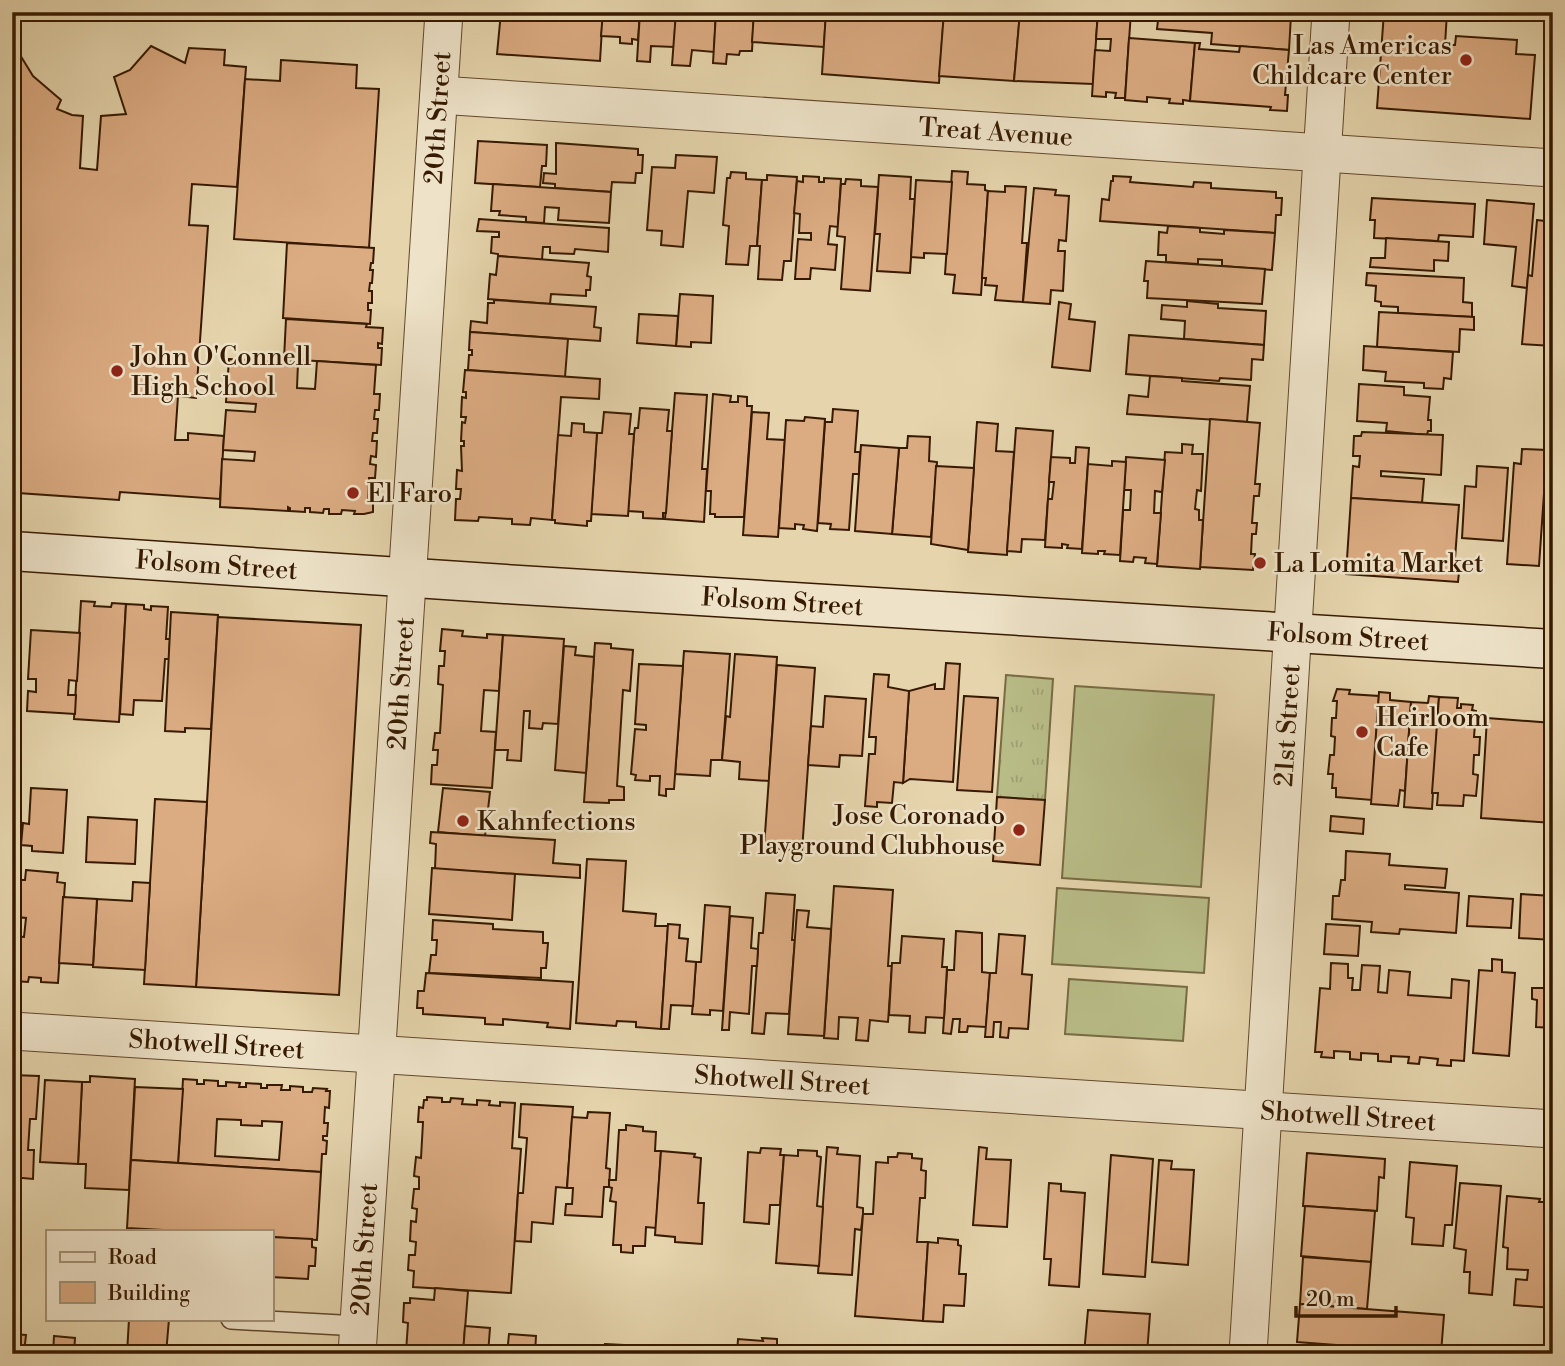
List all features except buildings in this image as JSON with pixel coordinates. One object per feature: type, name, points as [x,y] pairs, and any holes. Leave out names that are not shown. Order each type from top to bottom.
[{"type":"street","name":"20th Street","points":[[358,1340],[444,12]]},
{"type":"street","name":"21st Street","points":[[1248,1354],[1331,12]]},
{"type":"street","name":"Treat Avenue","points":[[439,95],[1553,168]]},
{"type":"street","name":"Folsom Street","points":[[12,551],[1553,649]]},
{"type":"street","name":"Shotwell Street","points":[[12,1031],[1553,1129]]},
{"type":"lane","points":[[237,1320],[358,1340]]},
{"type":"green space","points":[[267,12],[391,12],[391,20]]},
{"type":"green space","points":[[1006,675],[1053,679],[1045,800],[997,797]]},
{"type":"green space","points":[[1075,686],[1214,695],[1201,887],[1062,878]]},
{"type":"green space","points":[[1057,888],[1209,898],[1204,973],[1052,964]]},
{"type":"green space","points":[[1069,979],[1187,987],[1183,1041],[1065,1034]]},
{"type":"place","name":"Las Americas Childcare Center","points":[[1466,60]]},
{"type":"place","name":"John O'Connell High School","points":[[117,371]]},
{"type":"place","name":"El Faro","points":[[353,493]]},
{"type":"place","name":"La Lomita Market","points":[[1260,563]]},
{"type":"place","name":"Heirloom Cafe","points":[[1362,732]]},
{"type":"place","name":"Kahnfections","points":[[463,821]]},
{"type":"place","name":"Jose Coronado Playground Clubhouse","points":[[1019,830]]}]
